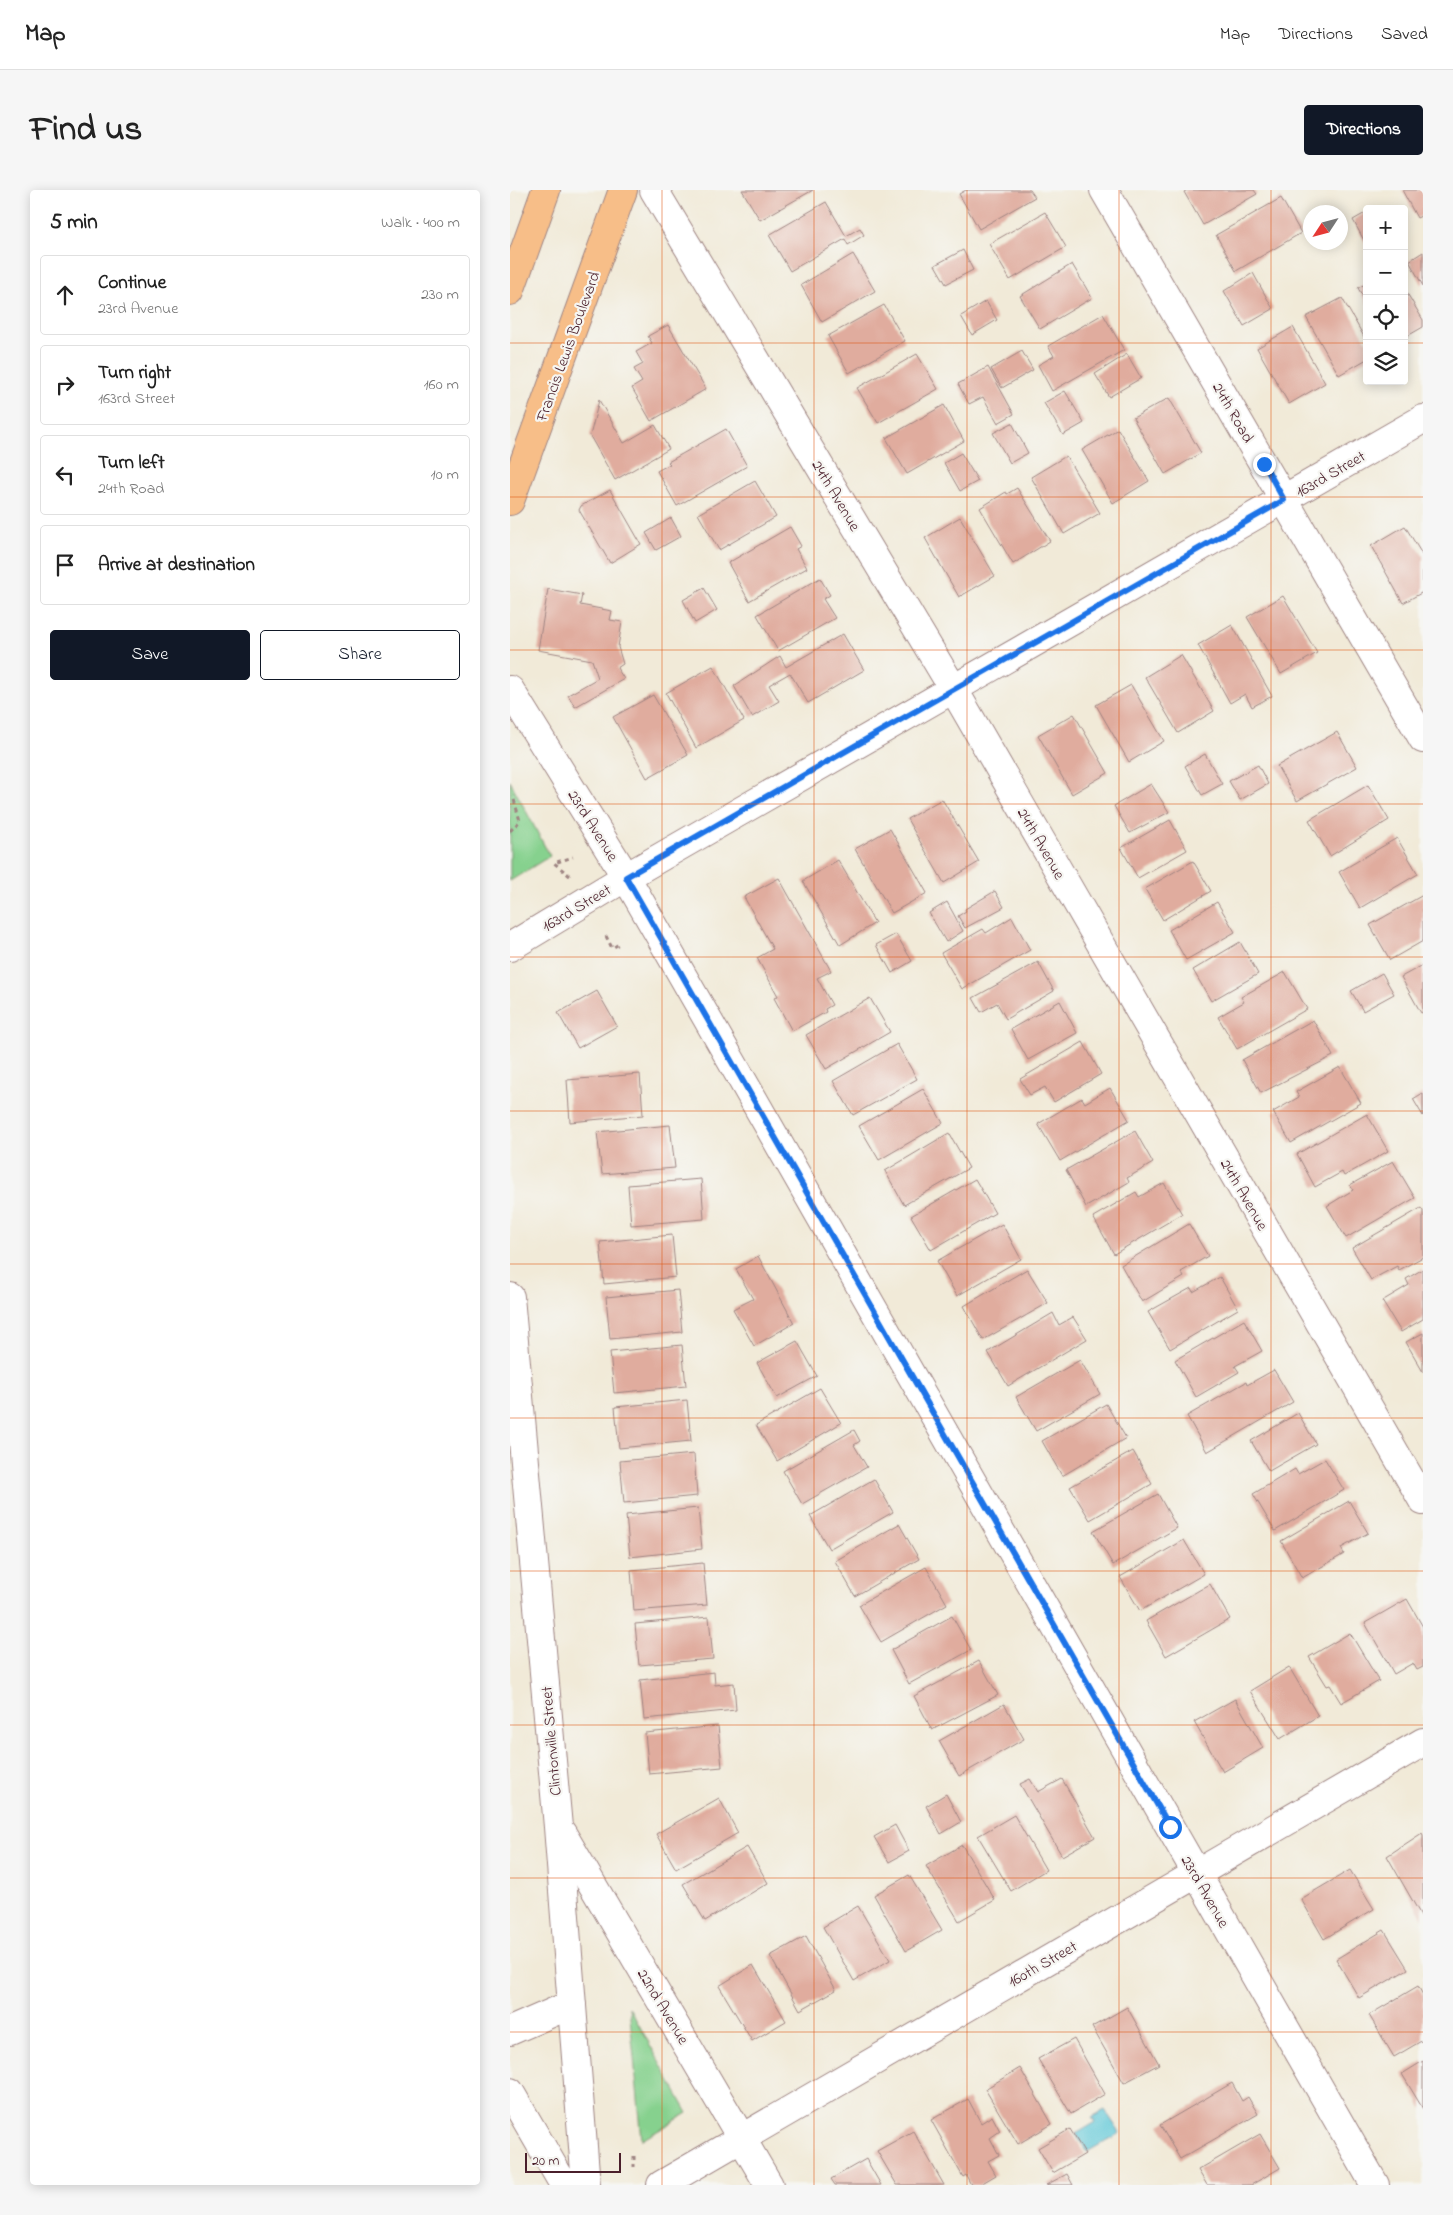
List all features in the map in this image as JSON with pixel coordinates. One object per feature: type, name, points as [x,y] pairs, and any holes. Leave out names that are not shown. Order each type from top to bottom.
[{"type":"main road","points":[[510,291],[546,190]]},
{"type":"main road","name":"Francis Lewis Boulevard","points":[[510,501],[623,190]]},
{"type":"street","name":"24th Avenue","points":[[654,190],[954,690],[1423,1501]]},
{"type":"street","name":"24th Road","points":[[1104,190],[1423,739]]},
{"type":"street","name":"163rd Street","points":[[510,947],[626,877],[1423,419]]},
{"type":"street","name":"23rd Avenue","points":[[510,690],[626,877],[1375,2185]]},
{"type":"street","name":"Clintonville Street","points":[[510,1296],[558,1827],[586,2185]]},
{"type":"street","name":"160th Street","points":[[661,2185],[1423,1742]]},
{"type":"street","name":"22nd Avenue","points":[[558,1827],[769,2185]]},
{"type":"street","points":[[510,2031],[572,2004]]},
{"type":"street","points":[[510,2092],[564,2185]]},
{"type":"path","points":[[510,831],[520,821],[513,796]]},
{"type":"path","points":[[570,876],[554,863],[573,857]]},
{"type":"path","points":[[606,936],[612,948],[621,943]]},
{"type":"path","points":[[634,2156],[634,2167]]},
{"type":"green space","points":[[510,781],[550,856],[510,881]]},
{"type":"green space","points":[[629,2007],[688,2113],[642,2140]]},
{"type":"water","points":[[1105,2110],[1120,2133],[1087,2152],[1076,2134],[1096,2122],[1092,2117]]},
{"type":"building","points":[[742,190],[813,190],[760,220]]},
{"type":"building","points":[[966,190],[1030,190],[1035,197],[979,229],[959,194]]},
{"type":"building","points":[[1187,190],[1254,190],[1257,194],[1203,225],[1184,192]]},
{"type":"building","points":[[1402,190],[1423,190],[1423,215],[1417,218]]},
{"type":"building","points":[[1281,198],[1301,233],[1236,271],[1216,235]]},
{"type":"building","points":[[826,202],[846,236],[860,228],[864,235],[848,245],[845,239],[790,271],[769,235]]},
{"type":"building","points":[[1045,212],[1066,247],[1010,280],[989,244]]},
{"type":"building","points":[[1363,214],[1363,239],[1353,220]]},
{"type":"building","points":[[963,250],[973,270],[946,284],[935,265]]},
{"type":"building","points":[[1423,252],[1423,286],[1409,261]]},
{"type":"building","points":[[853,254],[875,291],[822,322],[801,285]]},
{"type":"building","points":[[1072,264],[1092,298],[1040,329],[1020,296]]},
{"type":"building","points":[[1253,273],[1273,309],[1244,326],[1224,291]]},
{"type":"building","points":[[1363,285],[1363,297],[1358,288]]},
{"type":"building","points":[[1408,295],[1423,320],[1423,327],[1408,336]]},
{"type":"building","points":[[1342,298],[1363,335],[1363,361],[1339,375],[1306,317]]},
{"type":"building","points":[[986,301],[997,320],[972,335],[961,316]]},
{"type":"building","points":[[884,305],[905,341],[849,373],[828,336]]},
{"type":"building","points":[[1103,314],[1124,350],[1052,391],[1038,365],[1054,356],[1048,346]]},
{"type":"building","points":[[668,325],[706,389],[651,421],[632,388],[642,382],[634,369],[643,364],[636,352],[652,343],[648,336]]},
{"type":"building","points":[[1293,327],[1325,383],[1289,404],[1257,348]]},
{"type":"building","points":[[1022,351],[1033,370],[1002,388],[991,369]]},
{"type":"building","points":[[917,354],[938,389],[878,423],[857,388]]},
{"type":"building","points":[[1127,354],[1141,378],[1109,397],[1095,374]]},
{"type":"building","points":[[988,367],[1014,414],[998,423],[983,397],[969,404],[958,384]]},
{"type":"building","points":[[1065,391],[1084,423],[1063,435],[1044,403]]},
{"type":"building","points":[[1169,398],[1201,453],[1165,474],[1133,418]]},
{"type":"building","points":[[599,400],[624,443],[655,425],[669,449],[615,480],[590,436]]},
{"type":"building","points":[[944,405],[964,441],[907,474],[886,438]]},
{"type":"building","points":[[1012,423],[1028,453],[1010,463],[993,433]]},
{"type":"building","points":[[726,429],[747,466],[677,506],[657,471],[670,464],[668,462]]},
{"type":"building","points":[[1118,429],[1149,481],[1113,503],[1082,450]]},
{"type":"building","points":[[961,453],[978,481],[960,491],[944,463]]},
{"type":"building","points":[[1066,456],[1100,513],[1064,534],[1031,477]]},
{"type":"building","points":[[755,481],[776,517],[719,550],[698,514]]},
{"type":"building","points":[[1017,488],[1050,541],[1013,564],[980,508],[1006,492],[1007,494]]},
{"type":"building","points":[[610,490],[641,544],[610,563],[579,510],[581,506]]},
{"type":"building","points":[[960,517],[995,576],[959,597],[925,538]]},
{"type":"building","points":[[671,518],[681,536],[656,550],[646,533]]},
{"type":"building","points":[[1405,526],[1423,556],[1423,592],[1403,603],[1371,546]]},
{"type":"building","points":[[790,527],[801,546],[796,549],[807,568],[749,601],[728,563]]},
{"type":"building","points":[[820,578],[830,595],[823,599],[835,618],[778,651],[757,615]]},
{"type":"building","points":[[704,588],[717,610],[695,623],[683,600]]},
{"type":"building","points":[[548,589],[582,595],[580,605],[612,611],[610,620],[622,622],[618,647],[623,664],[617,668],[624,679],[575,707],[568,695],[598,678],[592,660],[538,650]]},
{"type":"building","points":[[1283,596],[1317,653],[1281,674],[1247,617]]},
{"type":"building","points":[[1232,625],[1272,696],[1252,707],[1245,694],[1230,703],[1198,645]]},
{"type":"building","points":[[843,634],[864,670],[808,703],[790,673],[769,685],[779,701],[752,717],[734,686],[780,656],[786,667]]},
{"type":"building","points":[[1181,655],[1214,711],[1178,733],[1145,677]]},
{"type":"building","points":[[713,666],[744,720],[696,748],[666,693]]},
{"type":"building","points":[[1131,685],[1164,741],[1129,762],[1096,705]]},
{"type":"building","points":[[653,695],[688,755],[647,778],[613,717]]},
{"type":"building","points":[[1074,714],[1108,773],[1072,794],[1038,735]]},
{"type":"building","points":[[1337,732],[1357,767],[1297,801],[1277,766]]},
{"type":"building","points":[[1205,754],[1222,784],[1202,795],[1185,766]]},
{"type":"building","points":[[1258,765],[1268,784],[1240,800],[1229,781]]},
{"type":"building","points":[[1151,784],[1169,812],[1130,833],[1114,806]]},
{"type":"building","points":[[1368,785],[1389,820],[1330,856],[1309,820]]},
{"type":"building","points":[[942,799],[979,862],[944,883],[907,819]]},
{"type":"building","points":[[1170,820],[1187,850],[1138,878],[1121,848]]},
{"type":"building","points":[[890,829],[927,893],[892,913],[855,849]]},
{"type":"building","points":[[1397,838],[1418,874],[1360,908],[1339,872]]},
{"type":"building","points":[[838,860],[875,923],[840,945],[803,881]]},
{"type":"building","points":[[1193,861],[1211,891],[1163,920],[1145,889]]},
{"type":"building","points":[[779,878],[831,971],[817,978],[832,1005],[825,1009],[826,1012],[792,1031],[774,998],[778,996],[757,958],[773,949],[744,897]]},
{"type":"building","points":[[995,891],[1004,907],[965,928],[958,916],[966,911],[965,909]]},
{"type":"building","points":[[1423,895],[1423,941],[1390,960],[1370,925]]},
{"type":"building","points":[[947,902],[963,931],[946,942],[929,913]]},
{"type":"building","points":[[1217,902],[1235,932],[1186,960],[1169,930]]},
{"type":"building","points":[[1012,917],[1030,950],[962,989],[941,953],[983,929],[986,933]]},
{"type":"building","points":[[896,934],[912,961],[892,973],[876,945]]},
{"type":"building","points":[[1240,942],[1258,974],[1211,1001],[1193,970]]},
{"type":"building","points":[[1038,962],[1054,991],[1006,1019],[997,1003],[981,1012],[973,998]]},
{"type":"building","points":[[1423,965],[1423,1012],[1421,1013],[1401,977]]},
{"type":"building","points":[[1285,972],[1307,1009],[1237,1049],[1218,1017],[1244,1002],[1241,997]]},
{"type":"building","points":[[1382,973],[1394,994],[1363,1011],[1351,991]]},
{"type":"building","points":[[597,991],[617,1026],[578,1048],[558,1013]]},
{"type":"building","points":[[870,998],[890,1032],[826,1069],[806,1035]]},
{"type":"building","points":[[1060,1001],[1077,1033],[1028,1060],[1011,1029]]},
{"type":"building","points":[[1313,1020],[1333,1056],[1261,1093],[1242,1060]]},
{"type":"building","points":[[1083,1042],[1101,1074],[1054,1102],[1045,1087],[1030,1095],[1020,1079]]},
{"type":"building","points":[[897,1044],[917,1079],[853,1115],[833,1081]]},
{"type":"building","points":[[1340,1067],[1361,1103],[1291,1143],[1273,1112],[1299,1097],[1296,1092]]},
{"type":"building","points":[[640,1074],[643,1115],[570,1122],[567,1080]]},
{"type":"building","points":[[1110,1088],[1129,1120],[1060,1161],[1038,1124],[1082,1098],[1085,1103]]},
{"type":"building","points":[[923,1089],[943,1123],[879,1160],[859,1126]]},
{"type":"building","points":[[1423,1093],[1423,1116],[1413,1099]]},
{"type":"building","points":[[1367,1114],[1388,1151],[1344,1176],[1342,1172],[1315,1187],[1297,1154]]},
{"type":"building","points":[[670,1125],[675,1168],[602,1174],[597,1132]]},
{"type":"building","points":[[1135,1131],[1153,1163],[1127,1178],[1129,1182],[1086,1207],[1066,1170]]},
{"type":"building","points":[[949,1133],[969,1168],[904,1205],[885,1171]]},
{"type":"building","points":[[1393,1161],[1415,1198],[1346,1238],[1327,1206],[1353,1190],[1350,1185]]},
{"type":"building","points":[[701,1179],[704,1219],[631,1225],[628,1185]]},
{"type":"building","points":[[975,1179],[995,1213],[931,1250],[911,1216]]},
{"type":"building","points":[[1164,1183],[1182,1214],[1114,1254],[1093,1217],[1136,1192],[1139,1197]]},
{"type":"building","points":[[1421,1208],[1423,1211],[1423,1257],[1399,1270],[1397,1266],[1371,1280],[1352,1248]]},
{"type":"building","points":[[1002,1224],[1021,1259],[957,1296],[937,1261]]},
{"type":"building","points":[[1189,1224],[1208,1256],[1181,1272],[1184,1277],[1142,1302],[1121,1265]]},
{"type":"building","points":[[672,1235],[676,1277],[604,1284],[600,1242]]},
{"type":"building","points":[[758,1256],[794,1323],[754,1346],[733,1309],[753,1299],[736,1269]]},
{"type":"building","points":[[1027,1269],[1048,1303],[983,1340],[964,1306]]},
{"type":"building","points":[[1423,1269],[1423,1319],[1401,1332],[1382,1301],[1409,1285],[1406,1279]]},
{"type":"building","points":[[1220,1277],[1238,1309],[1170,1349],[1148,1312],[1191,1288],[1193,1292]]},
{"type":"building","points":[[678,1290],[682,1332],[610,1339],[606,1297]]},
{"type":"building","points":[[1053,1313],[1059,1325],[1073,1317],[1087,1339],[1008,1386],[988,1352]]},
{"type":"building","points":[[1244,1320],[1262,1351],[1235,1366],[1239,1372],[1196,1397],[1175,1360]]},
{"type":"building","points":[[1423,1333],[1423,1372],[1406,1342]]},
{"type":"building","points":[[797,1341],[817,1376],[777,1398],[757,1363]]},
{"type":"building","points":[[682,1345],[686,1386],[614,1393],[610,1352]]},
{"type":"building","points":[[1080,1360],[1100,1394],[1036,1431],[1016,1397]]},
{"type":"building","points":[[1274,1370],[1293,1402],[1207,1452],[1187,1416],[1246,1382],[1247,1385]]},
{"type":"building","points":[[820,1388],[841,1423],[777,1461],[756,1425]]},
{"type":"building","points":[[687,1400],[691,1441],[619,1448],[615,1407]]},
{"type":"building","points":[[1106,1404],[1126,1438],[1062,1476],[1042,1441]]},
{"type":"building","points":[[1298,1413],[1316,1444],[1269,1471],[1251,1441]]},
{"type":"building","points":[[854,1430],[860,1441],[854,1445],[867,1467],[802,1504],[783,1471]]},
{"type":"building","points":[[1133,1451],[1152,1484],[1090,1520],[1070,1487]]},
{"type":"building","points":[[694,1454],[697,1496],[624,1503],[620,1461]]},
{"type":"building","points":[[1325,1459],[1344,1490],[1275,1531],[1253,1494],[1295,1469],[1298,1474]]},
{"type":"building","points":[[874,1479],[893,1512],[829,1549],[810,1516]]},
{"type":"building","points":[[1158,1494],[1177,1528],[1113,1565],[1093,1531]]},
{"type":"building","points":[[1349,1501],[1368,1533],[1341,1548],[1344,1554],[1302,1578],[1281,1541]]},
{"type":"building","points":[[698,1508],[702,1549],[630,1557],[626,1515]]},
{"type":"building","points":[[899,1524],[919,1559],[855,1596],[835,1561]]},
{"type":"building","points":[[1184,1540],[1204,1574],[1140,1611],[1120,1577]]},
{"type":"building","points":[[703,1563],[707,1605],[634,1611],[631,1570]]},
{"type":"building","points":[[926,1567],[947,1604],[881,1642],[859,1605]]},
{"type":"building","points":[[1210,1584],[1230,1619],[1166,1656],[1146,1621]]},
{"type":"building","points":[[1407,1599],[1423,1627],[1423,1667],[1417,1670],[1413,1663],[1394,1674],[1365,1623]]},
{"type":"building","points":[[952,1616],[971,1650],[909,1684],[891,1650]]},
{"type":"building","points":[[709,1617],[713,1659],[639,1665],[635,1624]]},
{"type":"building","points":[[1350,1633],[1379,1681],[1341,1703],[1330,1685],[1327,1686],[1309,1657]]},
{"type":"building","points":[[979,1661],[998,1695],[932,1730],[914,1696]]},
{"type":"building","points":[[1289,1667],[1318,1716],[1280,1739],[1250,1691]]},
{"type":"building","points":[[714,1672],[715,1685],[734,1683],[736,1710],[644,1719],[640,1680]]},
{"type":"building","points":[[1235,1699],[1263,1748],[1223,1772],[1194,1722]]},
{"type":"building","points":[[1004,1704],[1024,1739],[959,1776],[939,1741]]},
{"type":"building","points":[[718,1726],[722,1767],[649,1774],[645,1733]]},
{"type":"building","points":[[1030,1779],[1038,1792],[1062,1779],[1095,1837],[1062,1856],[1020,1784]]},
{"type":"building","points":[[946,1794],[961,1822],[941,1834],[926,1806]]},
{"type":"building","points":[[719,1798],[738,1833],[676,1869],[656,1834]]},
{"type":"building","points":[[1014,1815],[1046,1870],[1011,1891],[978,1836]]},
{"type":"building","points":[[895,1825],[909,1851],[889,1862],[874,1837]]},
{"type":"building","points":[[1422,1833],[1423,1835],[1423,1919],[1387,1856]]},
{"type":"building","points":[[962,1845],[995,1900],[959,1921],[926,1866]]},
{"type":"building","points":[[747,1847],[768,1883],[705,1921],[683,1884]]},
{"type":"building","points":[[1350,1870],[1374,1909],[1324,1939],[1301,1899]]},
{"type":"building","points":[[909,1875],[942,1930],[906,1951],[874,1895]]},
{"type":"building","points":[[858,1906],[890,1960],[854,1981],[823,1927]]},
{"type":"building","points":[[1384,1930],[1408,1969],[1359,1998],[1336,1959]]},
{"type":"building","points":[[806,1936],[836,1990],[800,2010],[770,1956]]},
{"type":"building","points":[[753,1965],[786,2021],[752,2041],[719,1986]]},
{"type":"building","points":[[1418,1986],[1423,1995],[1423,2040],[1394,2057],[1369,2015]]},
{"type":"building","points":[[1127,2007],[1159,2064],[1124,2083],[1092,2027]]},
{"type":"building","points":[[1074,2039],[1105,2094],[1071,2114],[1038,2059]]},
{"type":"building","points":[[1423,2061],[1423,2109],[1402,2074]]},
{"type":"building","points":[[1020,2068],[1052,2124],[1018,2144],[985,2089]]},
{"type":"building","points":[[1232,2083],[1242,2101],[1248,2097],[1258,2114],[1180,2159],[1160,2125]]},
{"type":"building","points":[[968,2099],[981,2123],[992,2116],[1000,2131],[990,2138],[999,2155],[988,2161],[996,2175],[979,2185],[971,2185],[966,2175],[963,2177],[931,2120]]},
{"type":"building","points":[[1070,2129],[1085,2154],[1053,2173],[1038,2148]]},
{"type":"building","points":[[913,2131],[944,2185],[897,2185],[877,2151]]},
{"type":"building","points":[[1260,2134],[1280,2168],[1251,2185],[1207,2185],[1198,2170]]},
{"type":"building","points":[[866,2159],[881,2185],[835,2185],[831,2179]]},
{"type":"building","points":[[1067,2174],[1073,2185],[1046,2185]]},
{"type":"route","points":[[1170,1827],[626,877],[1284,500],[1264,464]]}]
